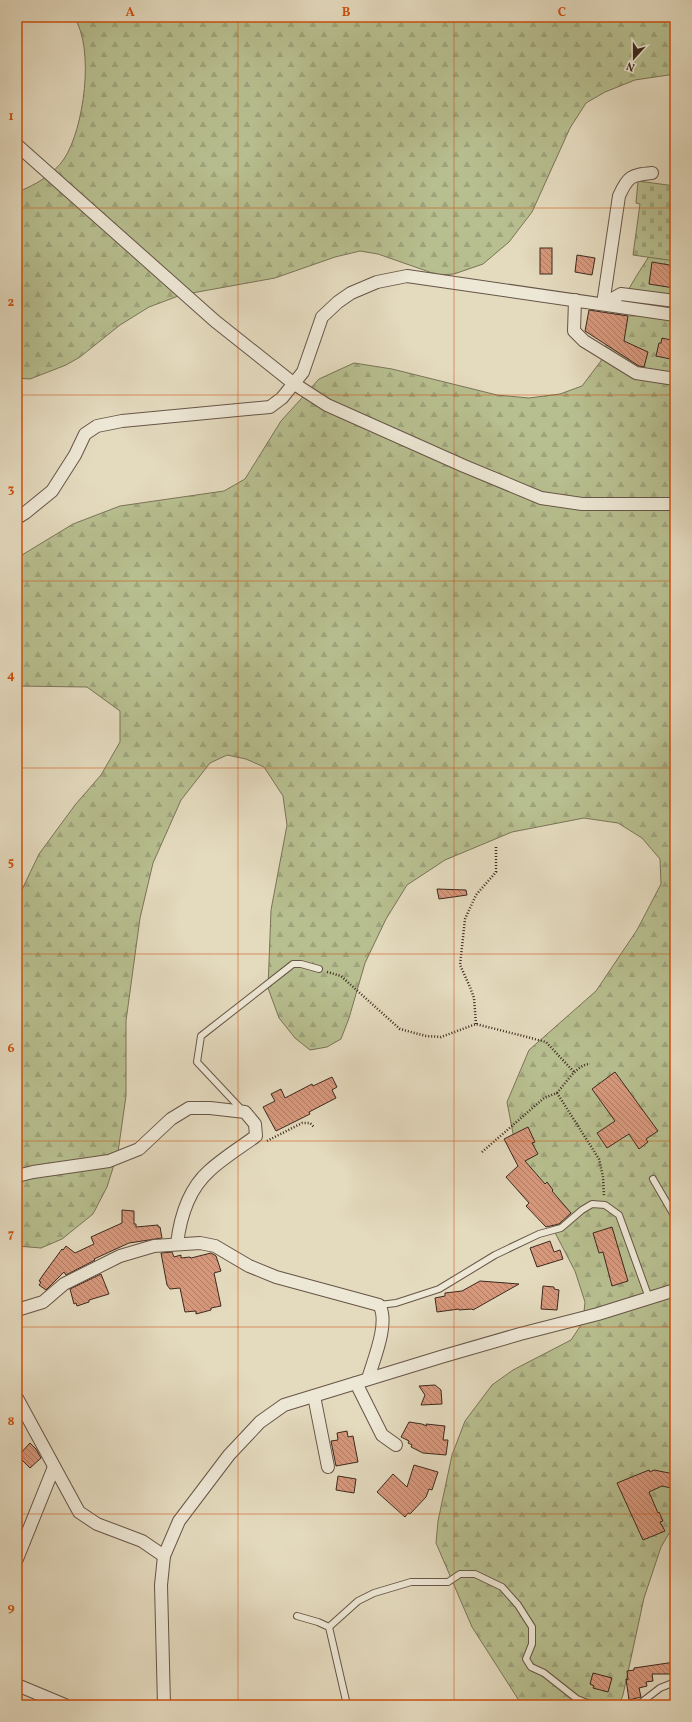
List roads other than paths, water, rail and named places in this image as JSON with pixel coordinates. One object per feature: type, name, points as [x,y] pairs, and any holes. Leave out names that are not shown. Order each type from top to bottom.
[{"type":"street","points":[[17,145],[23,156],[216,321],[293,383],[327,405],[464,466],[541,498],[582,504],[675,504]]},
{"type":"street","points":[[603,304],[619,196],[624,184],[634,175],[652,173]]},
{"type":"street","points":[[17,518],[52,491],[75,455],[85,434],[98,426],[122,421],[270,408],[282,398],[303,372],[322,317],[342,299],[376,282],[407,276],[675,315]]},
{"type":"street","points":[[603,304],[621,294],[675,301]]},
{"type":"street","points":[[575,300],[574,331],[584,342],[636,373],[675,379]]},
{"type":"street","points":[[17,1176],[33,1172],[110,1160],[139,1149],[171,1119],[189,1108],[210,1108],[245,1112],[255,1124],[256,1136],[208,1172],[190,1195],[180,1223],[177,1244]]},
{"type":"street","points":[[17,1310],[44,1302],[64,1284],[120,1256],[154,1246],[200,1243],[215,1246],[249,1266],[276,1277],[379,1305],[382,1309],[382,1328],[368,1379]]},
{"type":"street","points":[[164,1705],[162,1585],[164,1556],[179,1521],[229,1456],[260,1422],[284,1405],[520,1334],[598,1314],[675,1290]]},
{"type":"street","points":[[356,1383],[382,1435],[396,1445]]},
{"type":"street","points":[[314,1396],[328,1467]]},
{"type":"street","points":[[17,1398],[79,1512],[97,1524],[142,1542],[164,1556]]},
{"type":"street","points":[[17,1560],[54,1468]]},
{"type":"street","points":[[17,1685],[65,1705]]},
{"type":"lane","points":[[245,1112],[197,1062],[201,1036],[293,964],[301,964],[319,969]]},
{"type":"lane","points":[[653,1179],[675,1217]]},
{"type":"lane","points":[[379,1305],[396,1303],[440,1289],[495,1255],[539,1234],[561,1228],[582,1210],[592,1204],[605,1205],[618,1215],[649,1298]]},
{"type":"lane","points":[[329,1627],[358,1601],[374,1593],[411,1582],[448,1582],[460,1574],[475,1574],[502,1588],[518,1605],[532,1627],[532,1644],[526,1659],[532,1667],[544,1673],[577,1699],[592,1705]]},
{"type":"lane","points":[[297,1616],[329,1627]]},
{"type":"lane","points":[[329,1627],[347,1705]]},
{"type":"lane","points":[[638,1705],[660,1688],[675,1682]]}]
